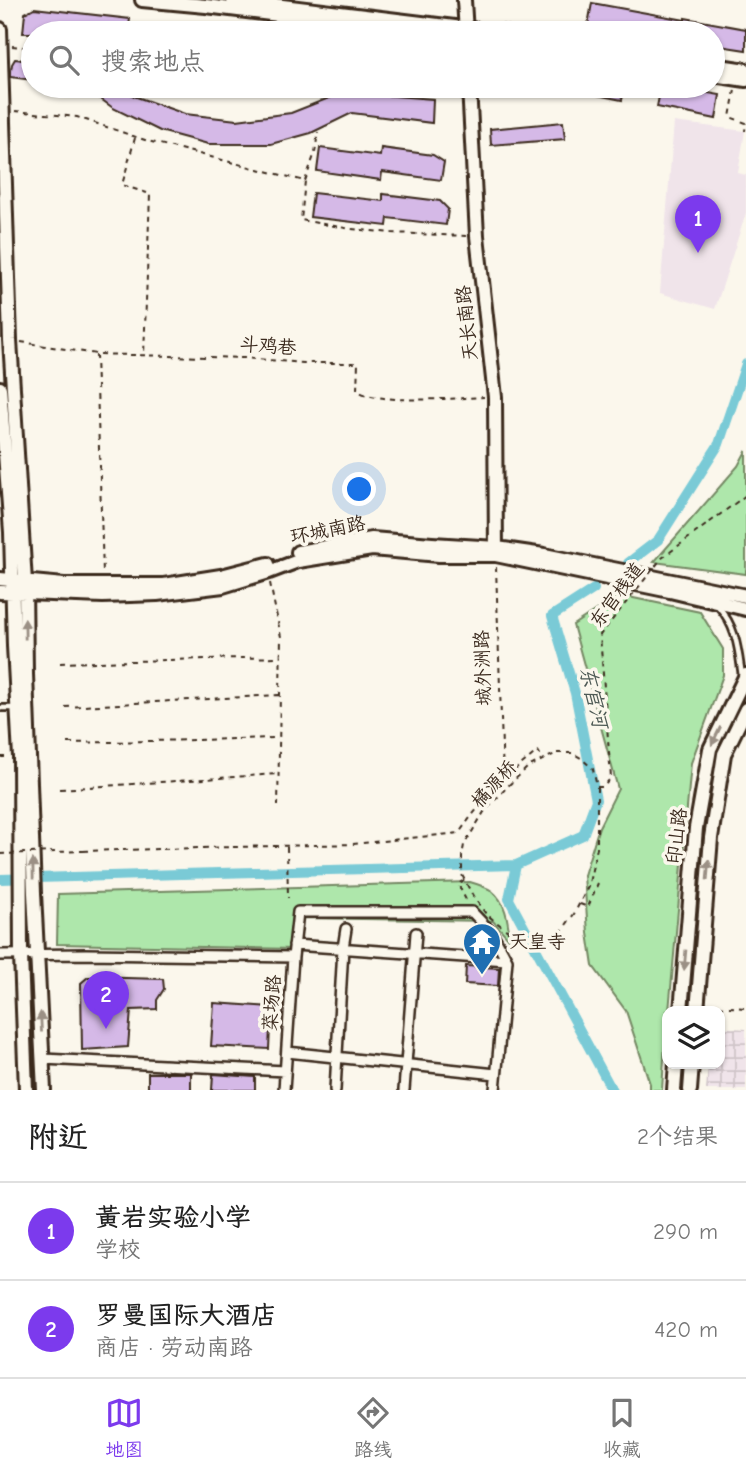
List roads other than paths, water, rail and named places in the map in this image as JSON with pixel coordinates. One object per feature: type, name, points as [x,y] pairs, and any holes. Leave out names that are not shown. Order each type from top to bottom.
[{"type":"main road","points":[[142,0],[325,21]]},
{"type":"main road","points":[[233,0],[391,21]]},
{"type":"main road","points":[[464,0],[465,21]]},
{"type":"main road","points":[[0,29],[10,340],[12,586],[26,674],[28,893],[22,956],[26,1090]]},
{"type":"main road","points":[[725,69],[743,76]]},
{"type":"main road","points":[[725,75],[743,76]]},
{"type":"main road","name":"天长南路","points":[[469,98],[477,236],[495,397],[497,551]]},
{"type":"main road","points":[[0,388],[11,532],[27,844]]},
{"type":"main road","name":"环城南路","points":[[12,586],[164,585],[221,576],[267,565],[298,552],[372,539],[544,555],[746,596]]},
{"type":"main road","points":[[12,586],[103,596],[157,594],[223,586],[298,561],[372,549],[439,555],[497,551],[746,609]]},
{"type":"main road","name":"印山路","points":[[681,1006],[696,828],[710,748],[744,678]]},
{"type":"main road","name":"印山路","points":[[697,1006],[711,838],[724,754],[746,709]]},
{"type":"main road","points":[[28,893],[37,956],[44,1090]]},
{"type":"main road","points":[[674,1090],[676,1069]]},
{"type":"main road","points":[[690,1090],[692,1069]]},
{"type":"street","name":"菜场路","points":[[284,1090],[298,912],[472,912],[493,934],[507,960]]},
{"type":"street","points":[[335,1090],[346,929]]},
{"type":"street","points":[[404,1090],[416,933]]},
{"type":"street","points":[[294,945],[507,960],[495,1090]]},
{"type":"street","points":[[0,955],[293,957]]},
{"type":"street","points":[[287,1052],[496,1074]]},
{"type":"street","points":[[43,1059],[285,1071]]},
{"type":"lane","points":[[712,601],[727,617],[736,636],[744,678]]},
{"type":"lane","points":[[0,708],[18,708]]},
{"type":"waterway","name":"东官河","points":[[628,563],[658,540],[719,444],[746,364]]},
{"type":"waterway","points":[[0,879],[516,865],[583,835],[596,800],[575,693],[552,616],[594,589]]},
{"type":"waterway","points":[[516,865],[509,899],[612,1090]]},
{"type":"place","name":"黄岩实验小学","points":[[698,253]]},
{"type":"place","name":"天皇寺","points":[[482,976]]},
{"type":"place","name":"罗曼国际大酒店","points":[[106,1029]]}]
